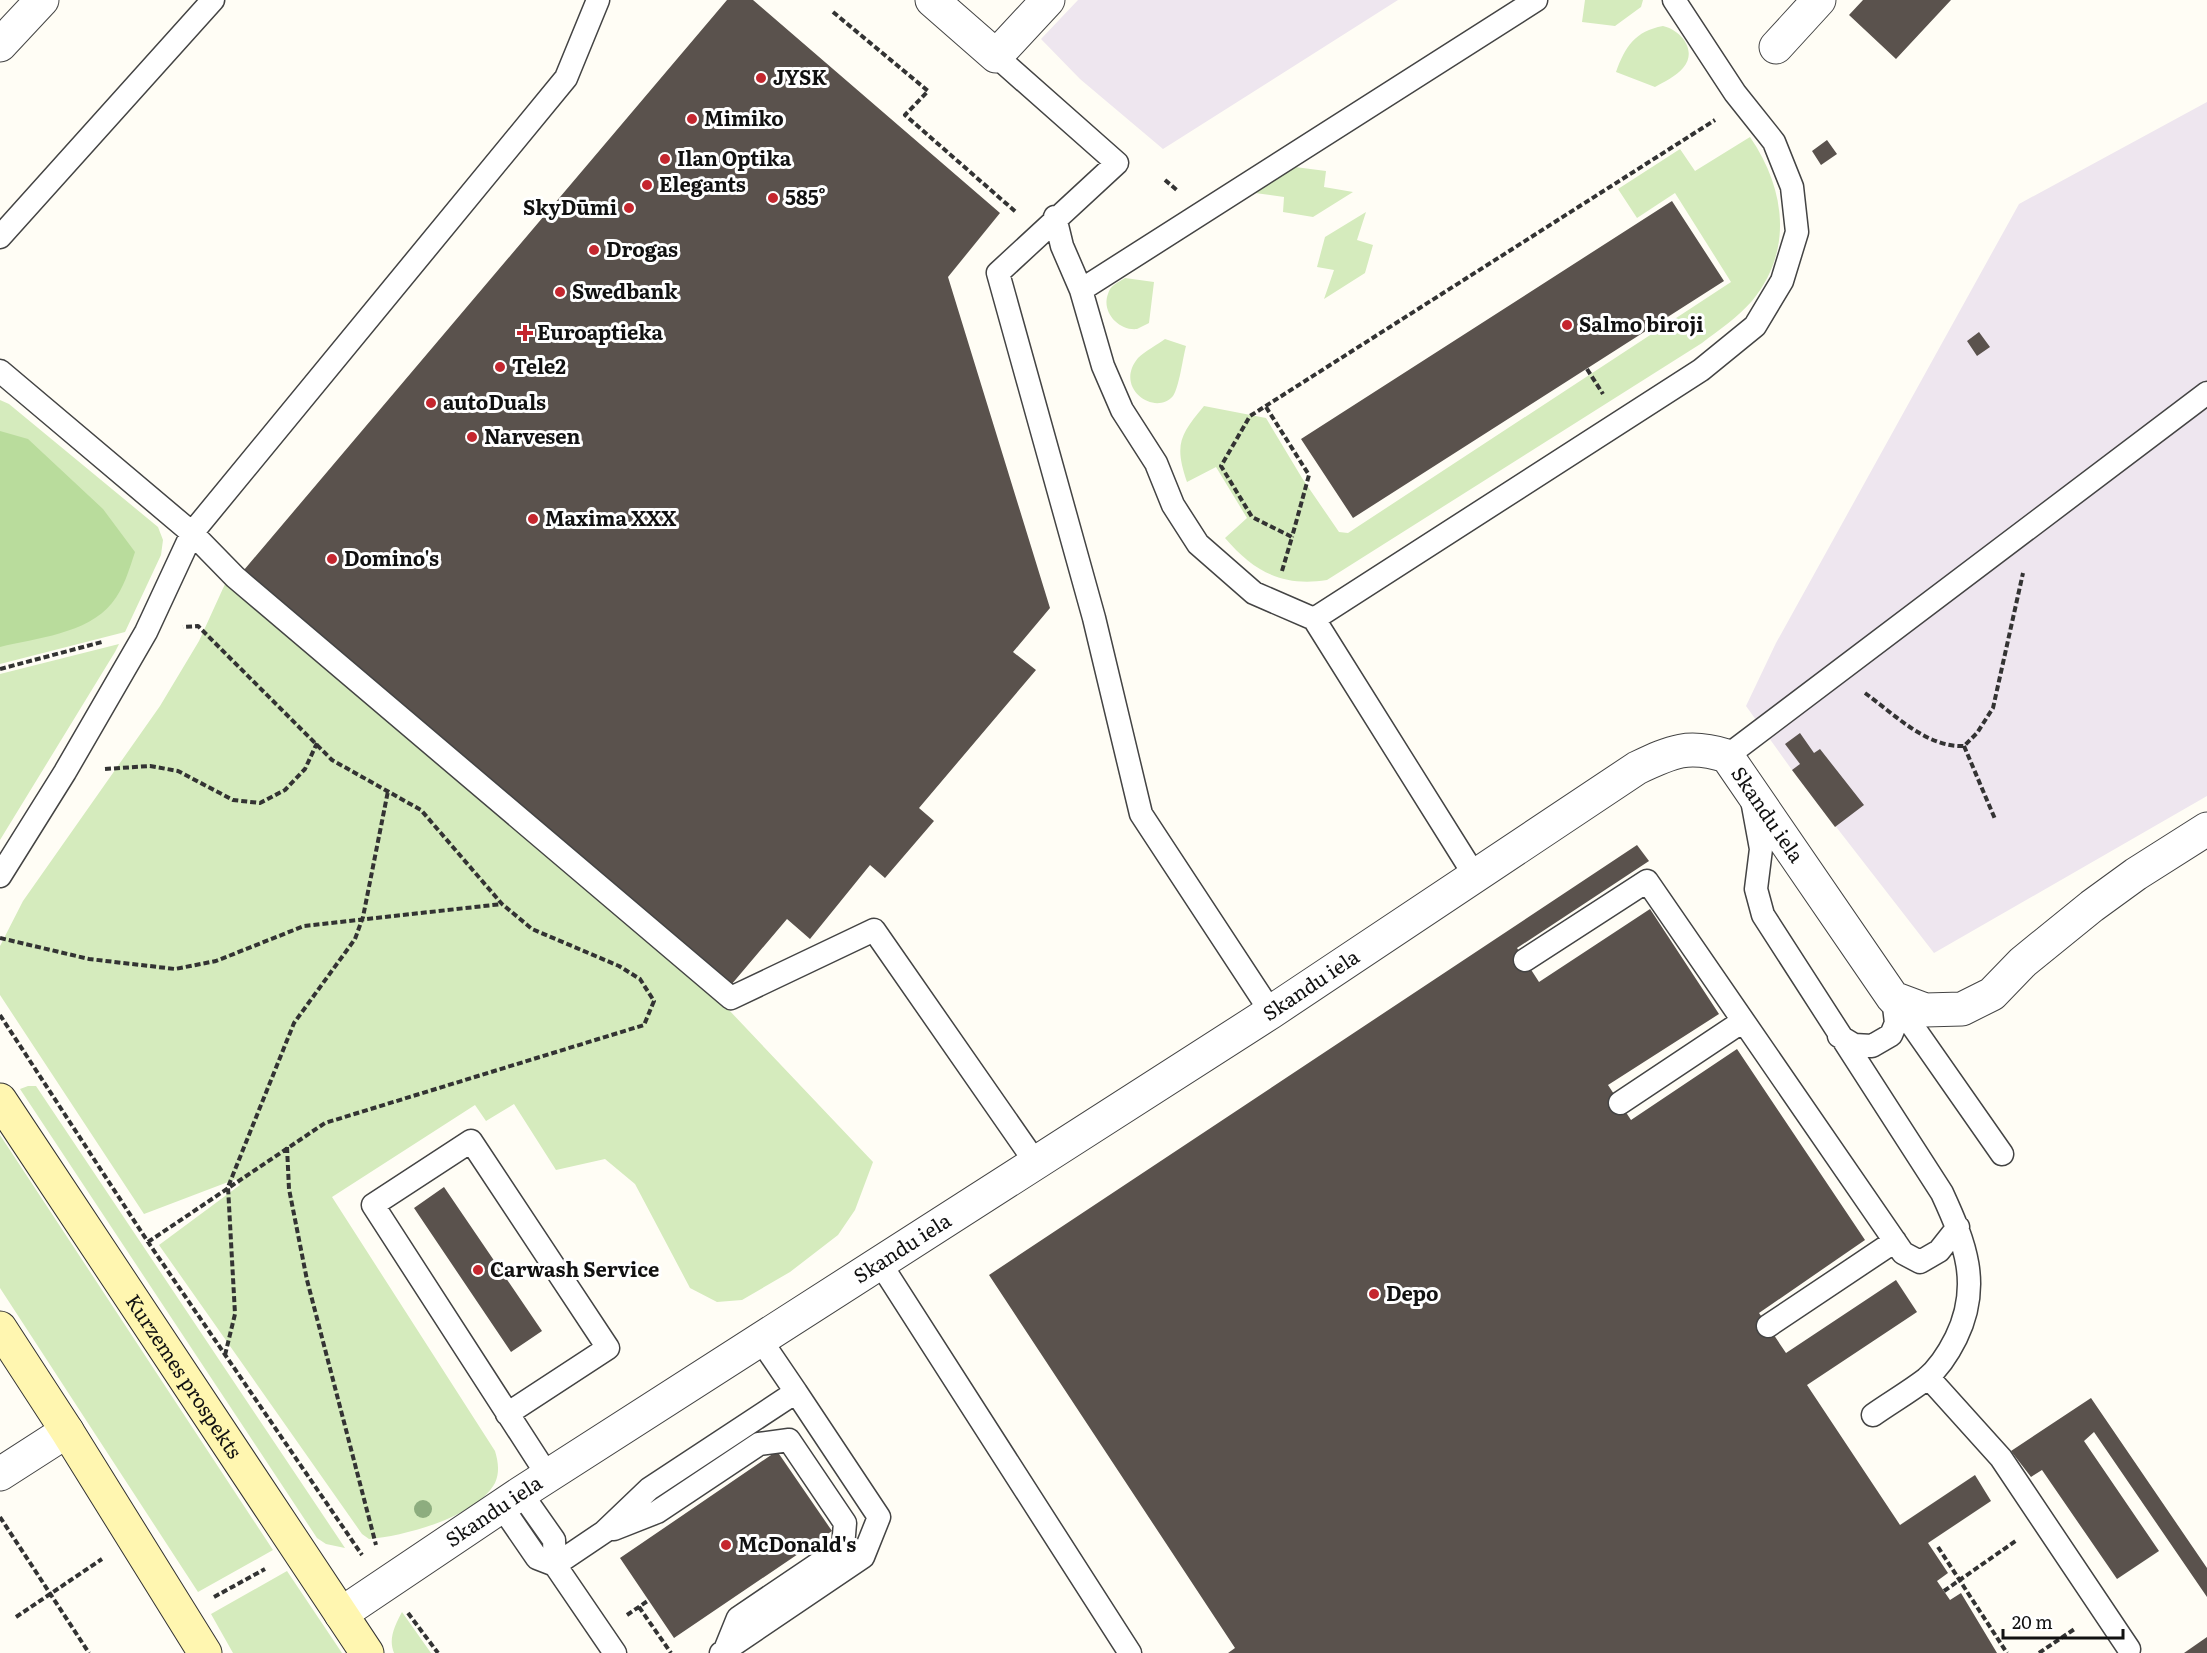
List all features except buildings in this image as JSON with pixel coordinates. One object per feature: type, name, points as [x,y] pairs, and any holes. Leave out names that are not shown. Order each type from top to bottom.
[{"type":"main road","name":"Kurzemes prospekts","points":[[0,1100],[367,1653]]},
{"type":"main road","points":[[0,1328],[205,1653]]},
{"type":"street","points":[[0,45],[42,0]]},
{"type":"street","points":[[932,0],[996,56],[1048,0]]},
{"type":"street","points":[[1776,47],[1819,0]]},
{"type":"street","name":"Skandu iela","points":[[341,1614],[760,1339],[1271,1012],[1637,768],[1666,754],[1696,748],[1727,756],[1893,998]]},
{"type":"street","points":[[1893,998],[1925,1010],[1962,1009],[1992,994],[2023,962],[2092,906],[2136,874],[2207,829]]},
{"type":"street","points":[[0,1474],[67,1431]]},
{"type":"lane","points":[[0,237],[213,0]]},
{"type":"lane","points":[[0,876],[65,772],[146,632],[192,533],[566,78],[598,0]]},
{"type":"lane","points":[[1081,290],[1536,0]]},
{"type":"lane","points":[[1314,619],[1701,370],[1755,326],[1782,281],[1797,232],[1792,187],[1774,142],[1735,93],[1674,0]]},
{"type":"lane","points":[[996,56],[1117,163],[1047,225],[998,273],[1094,618],[1141,814],[1271,1012]]},
{"type":"lane","points":[[1047,225],[1062,246],[1081,290],[1103,366],[1122,410],[1156,463],[1173,505],[1198,544],[1254,593],[1273,604],[1314,619],[1475,876]]},
{"type":"lane","points":[[0,371],[192,533],[235,577],[731,998],[874,930],[1036,1163]]},
{"type":"lane","points":[[1727,756],[2207,393]]},
{"type":"lane","points":[[1749,787],[1761,849],[1756,889],[1763,915],[1942,1193],[1958,1227],[1968,1262],[1970,1293],[1965,1319],[1949,1352],[1928,1377],[1873,1415]]},
{"type":"lane","points":[[1525,960],[1647,881],[1903,1252],[1920,1262],[1939,1251],[1958,1227]]},
{"type":"lane","points":[[1839,1036],[1854,1045],[1872,1046],[1891,1035],[1896,1023],[1893,998]]},
{"type":"lane","points":[[1893,998],[2002,1154]]},
{"type":"lane","points":[[1620,1103],[1743,1021]]},
{"type":"lane","points":[[507,1414],[608,1348],[471,1141],[373,1205],[507,1414],[537,1558],[555,1565],[615,1653]]},
{"type":"lane","points":[[1768,1326],[1895,1241]]},
{"type":"lane","points":[[880,1263],[1130,1653]]},
{"type":"lane","points":[[723,1652],[863,1557],[879,1518],[760,1339]]},
{"type":"lane","points":[[1928,1377],[2001,1458],[2129,1649]]},
{"type":"lane","points":[[555,1565],[604,1532],[649,1489],[796,1392]]},
{"type":"lane","points":[[604,1532],[657,1512],[759,1444],[789,1440],[845,1523],[843,1547],[738,1618],[723,1652]]},
{"type":"path","points":[[833,12],[928,92],[905,115],[1047,225]]},
{"type":"path","points":[[1292,537],[1252,517],[1221,466],[1250,416],[1713,122],[1735,93]]},
{"type":"path","points":[[1266,407],[1309,475],[1273,604]]},
{"type":"path","points":[[1838,672],[1916,731],[1948,747],[1964,746],[1977,733],[1993,708],[2035,524]]},
{"type":"path","points":[[148,1242],[325,1122],[644,1025],[654,1000],[640,980],[619,966],[532,929],[502,904],[420,810],[332,760],[198,626]]},
{"type":"path","points":[[0,669],[109,641]]},
{"type":"path","points":[[65,772],[150,766],[178,771],[233,800],[260,802],[285,790],[305,770],[317,743]]},
{"type":"path","points":[[1964,746],[1995,819]]},
{"type":"path","points":[[225,1355],[235,1314],[228,1187],[294,1023],[355,939],[363,917],[388,790]]},
{"type":"path","points":[[0,938],[89,959],[175,969],[216,961],[304,926],[363,917],[502,904]]},
{"type":"path","points":[[0,1015],[148,1242],[355,1547],[387,1584],[438,1653]]},
{"type":"path","points":[[287,1147],[289,1189],[307,1280],[387,1584]]},
{"type":"path","points":[[0,1517],[89,1653]]},
{"type":"path","points":[[1944,1590],[2044,1522]]},
{"type":"path","points":[[16,1617],[49,1592],[134,1539]]},
{"type":"path","points":[[1938,1546],[2007,1653]]},
{"type":"path","points":[[182,1615],[299,1550]]},
{"type":"path","points":[[622,1618],[649,1600]]},
{"type":"path","points":[[639,1607],[671,1653]]},
{"type":"path","points":[[2039,1653],[2103,1610]]},
{"type":"shaded area","points":[[1078,0],[1398,0],[1163,149],[1080,79],[1041,39]]},
{"type":"shaded area","points":[[2207,102],[2207,796],[1934,953],[1792,770],[1746,706],[1776,643],[2019,204]]},
{"type":"green space","points":[[1585,0],[1643,0],[1641,7],[1615,26],[1582,22]]},
{"type":"green space","points":[[1663,26],[1676,32],[1688,48],[1687,61],[1680,71],[1655,87],[1616,72],[1627,48],[1638,36],[1653,28]]},
{"type":"green space","points":[[1750,137],[1771,177],[1777,198],[1780,219],[1779,240],[1774,261],[1765,281],[1747,307],[1722,328],[1702,343],[1327,580],[1297,581],[1270,574],[1247,560],[1225,538],[1247,518],[1216,467],[1187,482],[1181,458],[1180,449],[1185,433],[1204,406],[1266,418],[1302,478],[1339,532],[1348,533],[1731,282],[1675,193],[1637,218],[1618,189],[1680,149],[1695,171]]},
{"type":"green space","points":[[1295,167],[1326,171],[1324,187],[1353,192],[1313,217],[1283,212],[1284,197],[1255,193]]},
{"type":"green space","points":[[1366,212],[1357,240],[1373,245],[1365,273],[1324,299],[1334,270],[1317,267],[1325,237]]},
{"type":"green space","points":[[1125,278],[1154,282],[1149,323],[1137,329],[1118,324],[1109,314],[1107,307],[1106,301],[1111,288]]},
{"type":"green space","points":[[1165,339],[1186,346],[1173,396],[1165,402],[1156,403],[1139,396],[1130,380],[1132,369],[1138,358]]},
{"type":"green space","points":[[0,400],[9,404],[158,527],[163,540],[161,555],[125,632],[0,664]]},
{"type":"green space","points":[[0,431],[28,439],[103,509],[135,552],[120,591],[112,603],[89,622],[60,633],[0,647]]},
{"type":"green space","points":[[225,584],[728,1009],[873,1162],[855,1210],[838,1235],[790,1272],[742,1300],[717,1302],[690,1288],[635,1184],[605,1159],[556,1170],[514,1104],[486,1121],[475,1105],[332,1197],[495,1451],[498,1463],[495,1483],[486,1495],[472,1506],[438,1523],[384,1537],[369,1539],[362,1534],[159,1245],[240,1185],[236,1179],[144,1214],[0,995],[0,946],[23,901],[160,706],[199,641]]},
{"type":"green space","points":[[119,644],[115,652],[0,840],[0,674]]},
{"type":"green space","points":[[36,1086],[345,1548],[326,1544],[317,1538],[20,1089]]},
{"type":"green space","points":[[0,1135],[273,1550],[198,1592],[0,1288]]},
{"type":"green space","points":[[287,1571],[342,1653],[233,1653],[211,1614]]},
{"type":"green space","points":[[402,1612],[431,1653],[394,1653],[392,1637]]},
{"type":"place","name":"JYSK","points":[[761,78]]},
{"type":"place","name":"Mimiko","points":[[692,119]]},
{"type":"place","name":"Ilan Optika","points":[[665,159]]},
{"type":"place","name":"Elegants","points":[[647,185]]},
{"type":"place","name":"585°","points":[[773,198]]},
{"type":"place","name":"SkyDūmi","points":[[629,208]]},
{"type":"place","name":"Drogas","points":[[594,250]]},
{"type":"place","name":"Swedbank","points":[[560,292]]},
{"type":"place","name":"Salmo biroji","points":[[1567,325]]},
{"type":"place","name":"Euroaptieka","points":[[525,333]]},
{"type":"place","name":"Tele2","points":[[500,367]]},
{"type":"place","name":"autoDuals","points":[[431,403]]},
{"type":"place","name":"Narvesen","points":[[472,437]]},
{"type":"place","name":"Maxima XXX","points":[[533,519]]},
{"type":"place","name":"Domino's","points":[[332,559]]},
{"type":"place","name":"Carwash Service","points":[[478,1270]]},
{"type":"place","name":"Depo","points":[[1374,1294]]},
{"type":"place","name":"McDonald's","points":[[726,1545]]}]
